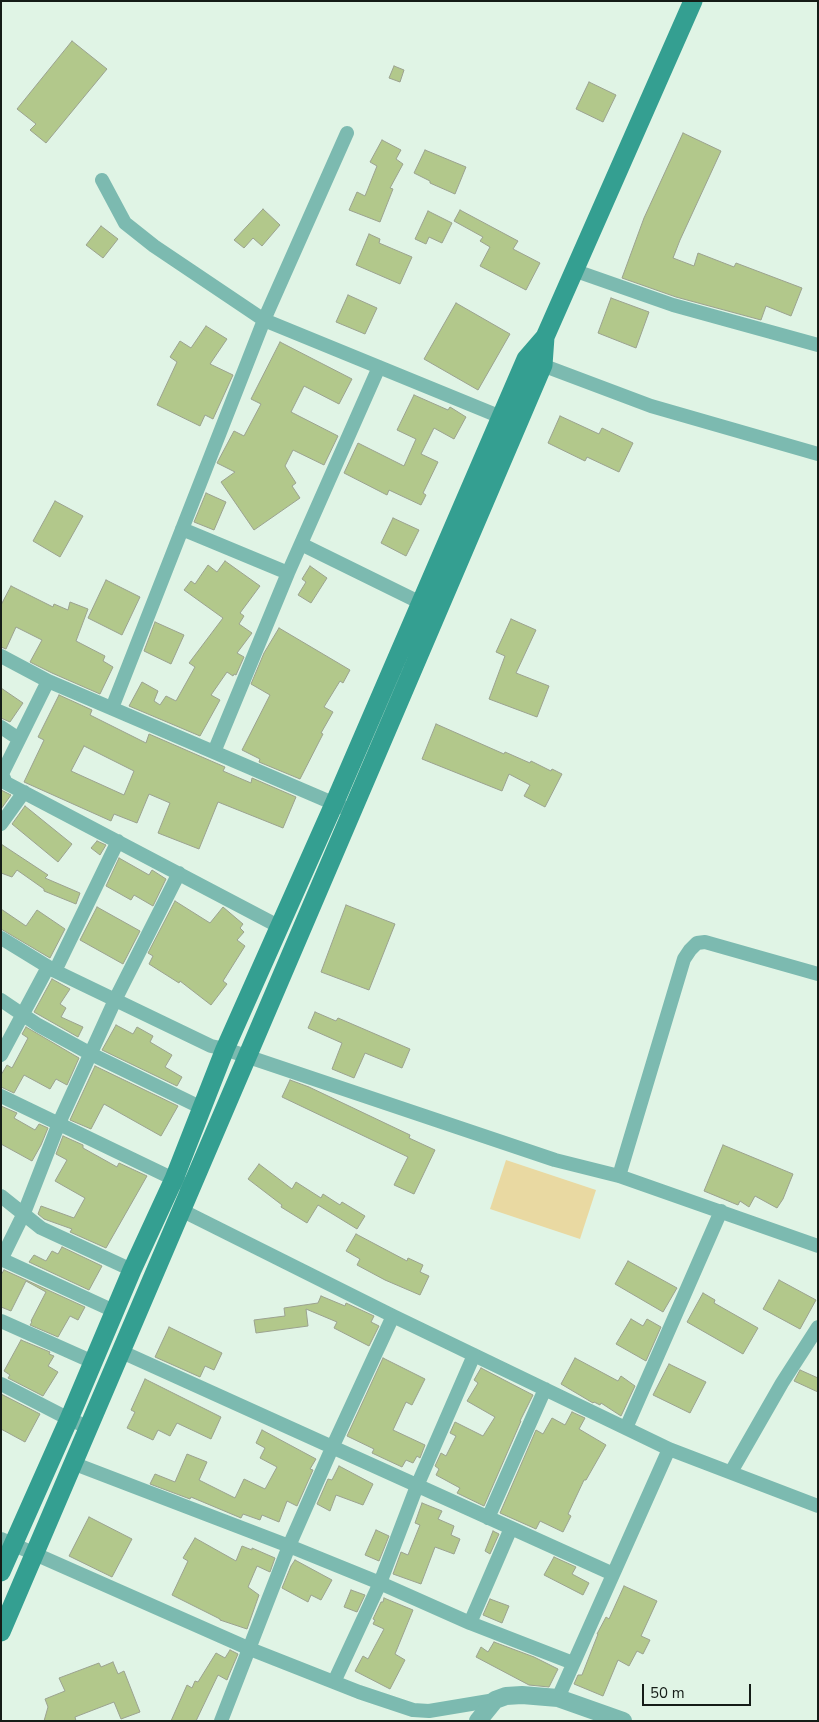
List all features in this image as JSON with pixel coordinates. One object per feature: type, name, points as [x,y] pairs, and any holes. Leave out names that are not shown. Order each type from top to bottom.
[{"type":"main road","points":[[1,1572],[7,1542],[69,1419],[114,1311],[174,1179],[225,1049],[280,927],[343,808],[574,270],[693,1]]},
{"type":"main road","points":[[1,1632],[90,1428],[246,1057],[421,603],[501,417],[535,362]]},
{"type":"street","points":[[112,708],[264,320],[347,133]]},
{"type":"street","points":[[102,180],[125,223],[154,246],[264,320],[501,417]]},
{"type":"street","points":[[574,270],[672,305],[818,345]]},
{"type":"street","points":[[535,362],[651,406],[818,454]]},
{"type":"street","points":[[214,752],[288,573],[379,367]]},
{"type":"street","points":[[182,529],[288,573]]},
{"type":"street","points":[[301,544],[421,603]]},
{"type":"street","points":[[1,656],[48,681],[343,808]]},
{"type":"street","points":[[48,681],[2,773],[6,783],[280,927]]},
{"type":"street","points":[[1,727],[19,739]]},
{"type":"street","points":[[1,824],[24,792]]},
{"type":"street","points":[[1,1054],[22,1014],[52,969],[118,841]]},
{"type":"street","points":[[114,1311],[1,1259],[24,1213],[59,1124],[115,1000],[179,873]]},
{"type":"street","points":[[1,938],[52,969],[211,1046],[225,1049],[555,1160],[619,1176],[818,1246]]},
{"type":"street","points":[[619,1176],[684,959],[694,946],[697,943],[713,943],[818,974]]},
{"type":"street","points":[[1,1000],[38,1025],[91,1054],[202,1108]]},
{"type":"street","points":[[1,1096],[192,1187]]},
{"type":"street","points":[[1,1196],[41,1228],[132,1270]]},
{"type":"street","points":[[181,1210],[394,1316],[669,1449],[818,1506]]},
{"type":"street","points":[[626,1428],[721,1211]]},
{"type":"street","points":[[221,1721],[289,1546],[332,1448],[394,1316]]},
{"type":"street","points":[[1,1321],[93,1362]]},
{"type":"street","points":[[731,1472],[782,1383],[818,1327]]},
{"type":"street","points":[[122,1352],[613,1574]]},
{"type":"street","points":[[334,1682],[380,1583],[417,1486],[474,1355]]},
{"type":"street","points":[[1,1384],[90,1428]]},
{"type":"street","points":[[488,1518],[545,1389]]},
{"type":"street","points":[[558,1698],[669,1449]]},
{"type":"street","points":[[74,1464],[289,1546],[380,1583],[470,1623],[573,1663]]},
{"type":"street","points":[[470,1623],[511,1528]]},
{"type":"street","points":[[7,1542],[250,1649],[413,1710],[429,1711],[495,1700],[506,1696],[522,1695],[558,1698],[623,1721]]},
{"type":"street","points":[[478,1721],[495,1700]]},
{"type":"shaded area","points":[[506,1160],[596,1190],[580,1239],[490,1209]]},
{"type":"building","points":[[72,41],[107,69],[46,143],[30,130],[36,124],[17,109]]},
{"type":"building","points":[[394,66],[404,70],[400,82],[389,78]]},
{"type":"building","points":[[589,82],[616,95],[603,122],[576,109]]},
{"type":"building","points":[[683,133],[721,151],[673,258],[694,266],[698,253],[734,267],[736,263],[802,288],[791,316],[766,306],[761,320],[676,297],[622,278],[644,218]]},
{"type":"building","points":[[382,140],[401,150],[396,159],[403,164],[390,188],[393,189],[380,222],[349,210],[357,192],[365,196],[377,166],[370,162]]},
{"type":"building","points":[[425,150],[466,167],[455,194],[430,183],[430,181],[414,173]]},
{"type":"building","points":[[263,209],[280,225],[262,246],[253,238],[244,248],[234,240]]},
{"type":"building","points":[[460,210],[518,241],[513,249],[540,263],[526,290],[480,266],[490,247],[480,241],[483,237],[454,221]]},
{"type":"building","points":[[428,211],[452,223],[442,243],[429,237],[426,244],[415,239]]},
{"type":"building","points":[[101,226],[118,239],[103,258],[86,245]]},
{"type":"building","points":[[369,234],[380,239],[379,243],[412,257],[400,284],[356,265]]},
{"type":"building","points":[[348,295],[377,308],[365,334],[336,322]]},
{"type":"building","points":[[611,298],[649,312],[636,348],[598,333]]},
{"type":"building","points":[[456,303],[510,334],[478,390],[424,359]]},
{"type":"building","points":[[206,326],[227,339],[210,364],[233,375],[213,419],[205,415],[200,426],[157,405],[177,362],[170,357],[180,341],[191,348]]},
{"type":"building","points":[[280,342],[352,379],[339,404],[304,386],[291,412],[338,436],[324,465],[293,450],[285,466],[296,483],[292,486],[300,498],[254,530],[221,482],[235,472],[217,463],[234,431],[244,436],[261,404],[251,399]]},
{"type":"building","points":[[414,395],[448,410],[450,407],[466,417],[454,439],[434,428],[421,454],[438,462],[423,493],[426,495],[421,505],[389,490],[387,495],[344,473],[358,443],[404,466],[416,439],[397,430]]},
{"type":"building","points":[[560,416],[599,434],[602,428],[633,443],[619,472],[587,457],[585,461],[548,443]]},
{"type":"building","points":[[206,493],[226,502],[214,530],[194,522]]},
{"type":"building","points":[[55,501],[83,516],[60,557],[33,541]]},
{"type":"building","points":[[393,518],[419,530],[406,556],[381,543]]},
{"type":"building","points":[[225,561],[260,586],[240,613],[244,616],[239,624],[252,633],[237,653],[244,657],[236,675],[234,674],[233,676],[227,672],[211,695],[220,700],[200,736],[129,706],[142,682],[158,691],[154,701],[160,705],[166,696],[176,701],[195,667],[189,663],[223,618],[184,590],[191,581],[195,584],[208,565],[217,572]]},
{"type":"building","points":[[310,566],[327,578],[311,603],[298,595],[306,582],[302,579]]},
{"type":"building","points":[[106,580],[140,597],[122,635],[88,618]]},
{"type":"building","points":[[11,586],[53,607],[54,604],[68,610],[70,602],[88,609],[76,641],[105,656],[103,661],[113,667],[100,694],[30,662],[42,640],[16,627],[6,649],[1,647],[1,605]]},
{"type":"building","points":[[511,619],[536,630],[516,673],[549,686],[537,717],[489,699],[505,656],[496,652]]},
{"type":"building","points":[[155,622],[184,635],[171,664],[144,651]]},
{"type":"building","points":[[279,628],[350,670],[343,683],[340,681],[324,707],[333,712],[300,779],[259,762],[260,759],[242,750],[270,695],[251,684],[264,653]]},
{"type":"building","points":[[1,688],[23,703],[10,722],[1,718]]},
{"type":"building","points":[[59,695],[92,710],[90,715],[146,743],[149,734],[225,767],[223,771],[251,783],[252,778],[296,797],[283,828],[218,802],[199,849],[158,833],[170,803],[149,794],[137,823],[114,814],[111,821],[24,782],[44,740],[38,737]],"holes":[[[84,746],[134,771],[124,795],[71,771]]]},
{"type":"building","points":[[436,724],[504,754],[505,752],[562,774],[545,807],[524,796],[530,785],[509,774],[502,791],[422,759]]},
{"type":"building","points":[[1,790],[11,795],[1,809]]},
{"type":"building","points":[[25,806],[72,844],[58,862],[12,824]]},
{"type":"building","points":[[97,841],[106,845],[100,855],[91,848]]},
{"type":"building","points":[[1,844],[48,875],[45,878],[80,893],[76,904],[44,891],[44,889],[17,870],[12,877],[1,873]]},
{"type":"building","points":[[119,858],[149,875],[152,870],[166,879],[153,906],[134,895],[131,900],[106,886]]},
{"type":"building","points":[[175,901],[210,923],[223,907],[243,924],[240,928],[244,932],[237,940],[245,946],[223,981],[227,984],[211,1005],[180,981],[179,983],[149,964],[153,956],[148,953]]},
{"type":"building","points":[[346,905],[395,924],[369,990],[321,972]]},
{"type":"building","points":[[97,907],[140,931],[123,964],[80,940]]},
{"type":"building","points":[[1,909],[26,926],[37,910],[65,929],[50,958],[1,929]]},
{"type":"building","points":[[52,979],[70,989],[60,1004],[66,1008],[61,1017],[83,1027],[78,1037],[34,1012]]},
{"type":"building","points":[[315,1012],[336,1021],[338,1018],[410,1049],[402,1068],[365,1053],[354,1078],[332,1069],[342,1043],[308,1028]]},
{"type":"building","points":[[116,1025],[133,1034],[137,1027],[153,1036],[150,1042],[172,1055],[165,1067],[182,1077],[177,1086],[102,1050]]},
{"type":"building","points":[[26,1027],[79,1058],[67,1085],[56,1079],[50,1089],[24,1075],[14,1093],[1,1087],[1,1075],[7,1065],[12,1068],[28,1038],[22,1034]]},
{"type":"building","points":[[95,1066],[178,1106],[161,1136],[104,1104],[91,1129],[70,1120]]},
{"type":"building","points":[[290,1080],[309,1087],[410,1135],[409,1138],[435,1150],[414,1194],[394,1185],[408,1157],[282,1097]]},
{"type":"building","points":[[1,1106],[17,1113],[14,1118],[35,1130],[39,1124],[48,1128],[32,1161],[1,1144]]},
{"type":"building","points":[[63,1136],[83,1145],[83,1148],[117,1167],[119,1163],[147,1176],[106,1248],[70,1232],[72,1229],[44,1219],[38,1214],[41,1206],[74,1218],[85,1198],[55,1181],[67,1160],[56,1154]]},
{"type":"building","points":[[723,1145],[793,1174],[783,1199],[777,1208],[755,1196],[749,1207],[740,1201],[738,1205],[704,1191]]},
{"type":"building","points":[[259,1164],[292,1189],[296,1182],[321,1198],[323,1194],[340,1205],[342,1202],[365,1216],[357,1229],[318,1205],[307,1223],[281,1207],[282,1205],[248,1179]]},
{"type":"building","points":[[356,1234],[407,1261],[408,1258],[423,1265],[420,1272],[429,1276],[420,1295],[385,1280],[357,1265],[360,1259],[346,1251]]},
{"type":"building","points":[[62,1247],[102,1266],[89,1290],[29,1262],[34,1255],[46,1261],[52,1251],[58,1254]]},
{"type":"building","points":[[628,1261],[677,1288],[663,1312],[615,1284]]},
{"type":"building","points":[[4,1270],[85,1307],[78,1320],[70,1316],[58,1337],[30,1325],[46,1292],[26,1281],[11,1311],[1,1307],[1,1275]]},
{"type":"building","points":[[779,1280],[816,1300],[800,1329],[763,1309]]},
{"type":"building","points":[[703,1293],[715,1300],[714,1303],[758,1328],[743,1354],[687,1322]]},
{"type":"building","points":[[321,1296],[345,1306],[346,1303],[374,1316],[371,1322],[379,1326],[369,1346],[334,1328],[337,1322],[306,1309],[308,1326],[256,1333],[254,1320],[285,1316],[284,1308],[318,1303]]},
{"type":"building","points":[[631,1319],[643,1326],[647,1319],[661,1327],[646,1361],[616,1344]]},
{"type":"building","points":[[169,1327],[222,1353],[214,1370],[205,1366],[200,1377],[155,1357]]},
{"type":"building","points":[[21,1340],[50,1352],[49,1354],[54,1356],[48,1366],[58,1372],[43,1396],[8,1378],[10,1375],[4,1371]]},
{"type":"building","points":[[383,1358],[425,1379],[412,1405],[406,1402],[393,1430],[425,1445],[420,1458],[417,1456],[413,1463],[406,1460],[402,1467],[372,1453],[374,1449],[347,1436]]},
{"type":"building","points":[[575,1358],[618,1381],[621,1376],[635,1386],[621,1416],[601,1403],[600,1405],[593,1403],[561,1384]]},
{"type":"building","points":[[669,1364],[706,1382],[690,1413],[653,1395]]},
{"type":"building","points":[[481,1368],[533,1395],[484,1506],[457,1493],[460,1488],[436,1475],[439,1469],[435,1466],[441,1453],[446,1456],[456,1436],[450,1433],[455,1422],[483,1436],[495,1417],[467,1401],[478,1383],[474,1380]]},
{"type":"building","points":[[800,1370],[818,1378],[818,1392],[794,1381]]},
{"type":"building","points":[[145,1379],[221,1417],[211,1439],[177,1423],[170,1436],[158,1430],[153,1440],[127,1428],[135,1412],[131,1410]]},
{"type":"building","points":[[1,1394],[40,1414],[25,1442],[1,1429]]},
{"type":"building","points":[[572,1412],[585,1418],[579,1429],[606,1445],[586,1480],[584,1480],[568,1514],[571,1516],[563,1532],[540,1521],[536,1529],[500,1513],[536,1430],[543,1434],[552,1418],[565,1425]]},
{"type":"building","points":[[262,1430],[316,1459],[310,1469],[313,1470],[297,1506],[287,1501],[279,1522],[262,1515],[260,1520],[243,1514],[241,1518],[191,1497],[190,1499],[150,1484],[155,1474],[175,1482],[187,1454],[207,1462],[199,1480],[235,1498],[244,1479],[265,1489],[277,1467],[260,1458],[265,1448],[256,1443]]},
{"type":"building","points":[[339,1466],[373,1484],[363,1505],[336,1495],[330,1511],[317,1504],[328,1479],[332,1480]]},
{"type":"building","points":[[422,1503],[442,1511],[438,1519],[454,1526],[451,1535],[460,1539],[454,1554],[435,1547],[421,1584],[393,1574],[401,1552],[408,1555],[420,1525],[415,1523]]},
{"type":"building","points":[[89,1517],[132,1539],[112,1577],[69,1556]]},
{"type":"building","points":[[376,1530],[389,1536],[379,1561],[365,1555]]},
{"type":"building","points":[[493,1531],[499,1534],[490,1554],[485,1551]]},
{"type":"building","points":[[195,1538],[236,1561],[242,1546],[252,1550],[252,1548],[275,1558],[270,1572],[257,1566],[248,1587],[259,1595],[247,1629],[220,1620],[172,1595],[188,1561],[183,1558]]},
{"type":"building","points":[[554,1557],[576,1567],[572,1574],[589,1583],[583,1595],[544,1575]]},
{"type":"building","points":[[295,1560],[332,1580],[321,1600],[311,1595],[308,1602],[282,1588]]},
{"type":"building","points":[[624,1586],[657,1601],[641,1636],[650,1640],[643,1654],[637,1651],[629,1666],[618,1660],[603,1696],[574,1684],[578,1675],[582,1675],[597,1634],[606,1617],[609,1619]]},
{"type":"building","points":[[351,1590],[365,1595],[357,1612],[344,1607]]},
{"type":"building","points":[[384,1598],[413,1610],[395,1654],[405,1660],[390,1689],[355,1671],[363,1656],[368,1659],[384,1629],[373,1624],[375,1620],[373,1619]]},
{"type":"building","points":[[490,1599],[509,1606],[502,1623],[483,1615]]},
{"type":"building","points":[[494,1642],[534,1657],[558,1669],[549,1687],[529,1685],[476,1657],[481,1647],[488,1652]]},
{"type":"building","points":[[230,1650],[238,1654],[227,1680],[218,1675],[196,1721],[171,1721],[187,1685],[192,1688],[195,1681],[198,1682],[216,1653],[225,1658]]},
{"type":"building","points":[[113,1662],[118,1674],[124,1671],[140,1712],[121,1719],[114,1702],[75,1717],[76,1721],[44,1721],[48,1707],[45,1699],[65,1691],[59,1678],[99,1663],[101,1667]]}]
